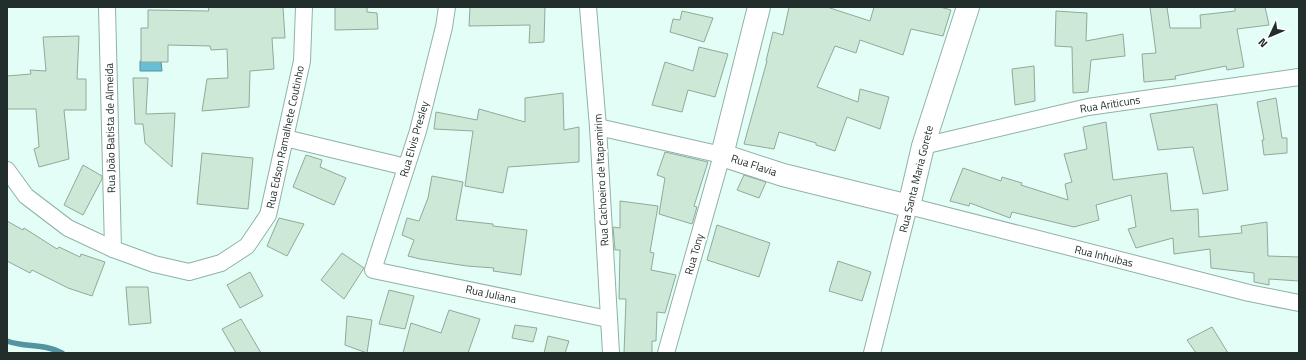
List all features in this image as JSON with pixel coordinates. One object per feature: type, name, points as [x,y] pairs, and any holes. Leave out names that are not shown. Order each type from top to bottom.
[{"type":"street","name":"Rua João Batista de Almeida","points":[[107,7],[113,249]]},
{"type":"street","name":"Rua Edson Ramalhete Coutinho","points":[[7,170],[26,196],[68,228],[113,249],[154,264],[190,272],[221,263],[247,246],[268,215],[302,61],[304,7]]},
{"type":"street","name":"Rua Elvis Presley","points":[[373,270],[420,124],[444,27],[447,7]]},
{"type":"street","name":"Rua Cachoeiro de Itapemirim","points":[[588,7],[598,127],[611,353]]},
{"type":"street","points":[[722,155],[758,7]]},
{"type":"street","name":"Rua Santa Maria Gorete","points":[[872,353],[923,146],[968,7]]},
{"type":"street","name":"Rua Ariticuns","points":[[923,146],[1088,107],[1299,77]]},
{"type":"street","name":"Rua Flavia","points":[[598,127],[722,155],[784,174],[909,206]]},
{"type":"street","points":[[285,138],[406,167]]},
{"type":"street","name":"Rua Tony","points":[[666,353],[722,155]]},
{"type":"street","name":"Rua Inhuibas","points":[[909,206],[1249,293],[1299,303]]},
{"type":"street","name":"Rua Juliana","points":[[373,270],[608,319]]},
{"type":"water","points":[[140,61],[161,61],[162,71],[140,71]]},
{"type":"building","points":[[208,7],[283,7],[285,38],[272,38],[274,69],[250,71],[249,107],[202,111],[207,79],[228,78],[227,49],[211,50],[210,46],[168,45],[168,62],[141,62],[141,28],[148,28],[148,10],[209,11]]},
{"type":"building","points":[[335,7],[367,7],[367,12],[377,13],[378,29],[335,30]]},
{"type":"building","points":[[470,7],[545,7],[544,42],[529,43],[530,25],[469,26]]},
{"type":"building","points":[[789,7],[827,7],[870,21],[874,7],[940,7],[951,10],[943,36],[911,29],[903,55],[860,40],[856,53],[835,46],[817,87],[858,102],[860,89],[889,97],[880,129],[847,117],[835,151],[816,145],[816,143],[779,132],[774,149],[744,144],[767,61],[773,32],[783,35]]},
{"type":"building","points":[[1150,7],[1167,7],[1170,28],[1201,28],[1200,15],[1235,11],[1235,7],[1265,7],[1269,25],[1237,29],[1244,67],[1227,70],[1226,66],[1175,76],[1176,79],[1144,82],[1142,54],[1156,53]]},
{"type":"building","points":[[682,11],[713,18],[704,42],[670,32],[673,19],[680,20]]},
{"type":"building","points":[[1056,11],[1087,13],[1086,41],[1123,34],[1125,56],[1091,60],[1088,92],[1073,93],[1072,47],[1055,46]]},
{"type":"building","points":[[79,36],[77,79],[86,79],[86,110],[64,110],[69,159],[39,167],[34,149],[39,147],[36,109],[7,109],[7,76],[31,74],[30,70],[46,71],[43,37]]},
{"type":"building","points":[[699,47],[728,54],[715,97],[688,90],[682,112],[652,105],[665,62],[693,71]]},
{"type":"building","points":[[1034,66],[1035,101],[1015,105],[1012,69]]},
{"type":"building","points":[[133,78],[148,78],[146,114],[175,113],[172,167],[145,143],[143,124],[135,124]]},
{"type":"building","points":[[563,93],[564,130],[579,127],[579,162],[508,167],[503,193],[465,186],[473,131],[434,129],[436,112],[477,120],[479,109],[525,122],[525,98]]},
{"type":"building","points":[[1276,98],[1282,138],[1287,138],[1287,153],[1264,155],[1262,140],[1264,140],[1257,102]]},
{"type":"building","points":[[1217,104],[1228,190],[1203,194],[1193,147],[1158,150],[1150,114]]},
{"type":"building","points":[[1106,122],[1113,180],[1167,173],[1171,211],[1198,209],[1199,237],[1242,233],[1241,226],[1267,222],[1268,256],[1299,257],[1299,281],[1269,279],[1269,285],[1254,282],[1254,273],[1211,268],[1210,249],[1174,254],[1173,238],[1136,248],[1128,229],[1136,227],[1131,195],[1096,205],[1099,220],[1074,227],[1012,212],[1010,218],[970,203],[969,206],[950,201],[963,168],[1001,181],[1002,177],[1022,183],[1021,185],[1068,200],[1065,184],[1072,182],[1064,154],[1087,149],[1083,127]]},
{"type":"building","points":[[665,152],[708,162],[694,206],[697,207],[692,224],[659,214],[665,178],[657,175]]},
{"type":"building","points":[[202,153],[253,158],[248,209],[197,204]]},
{"type":"building","points":[[306,155],[322,160],[320,167],[346,178],[334,205],[293,187]]},
{"type":"building","points":[[83,165],[102,176],[102,179],[83,215],[64,205]]},
{"type":"building","points":[[744,175],[766,182],[759,198],[737,190]]},
{"type":"building","points":[[432,176],[463,182],[456,220],[527,230],[521,275],[493,271],[494,268],[467,266],[408,256],[414,240],[402,235],[407,218],[419,221],[428,198]]},
{"type":"building","points":[[620,201],[658,206],[650,252],[654,253],[651,270],[676,275],[665,313],[657,312],[656,341],[652,341],[652,353],[624,353],[626,299],[619,299],[620,250],[615,250],[613,227],[620,228]]},
{"type":"building","points":[[279,218],[304,224],[287,256],[267,246]]},
{"type":"building","points":[[7,221],[23,230],[24,228],[57,249],[59,247],[80,257],[81,254],[105,262],[92,296],[68,288],[32,270],[30,273],[7,261]]},
{"type":"building","points":[[717,225],[770,243],[759,277],[707,260]]},
{"type":"building","points":[[342,253],[364,268],[344,299],[321,280]]},
{"type":"building","points":[[838,261],[871,272],[862,301],[829,291]]},
{"type":"building","points":[[250,272],[263,296],[240,308],[227,285]]},
{"type":"building","points":[[126,287],[148,287],[151,323],[129,325]]},
{"type":"building","points":[[389,290],[414,296],[405,329],[379,324]]},
{"type":"building","points":[[449,310],[480,319],[468,353],[403,353],[411,323],[441,333]]},
{"type":"building","points":[[347,316],[372,320],[367,353],[345,345]]},
{"type":"building","points":[[241,319],[261,353],[236,353],[222,329]]},
{"type":"building","points":[[515,325],[537,328],[533,342],[512,338]]},
{"type":"building","points":[[1212,327],[1228,353],[1196,353],[1187,340]]},
{"type":"building","points":[[548,336],[569,341],[565,353],[544,353]]},
{"type":"waterway","points":[[7,341],[48,348],[62,353]]}]
